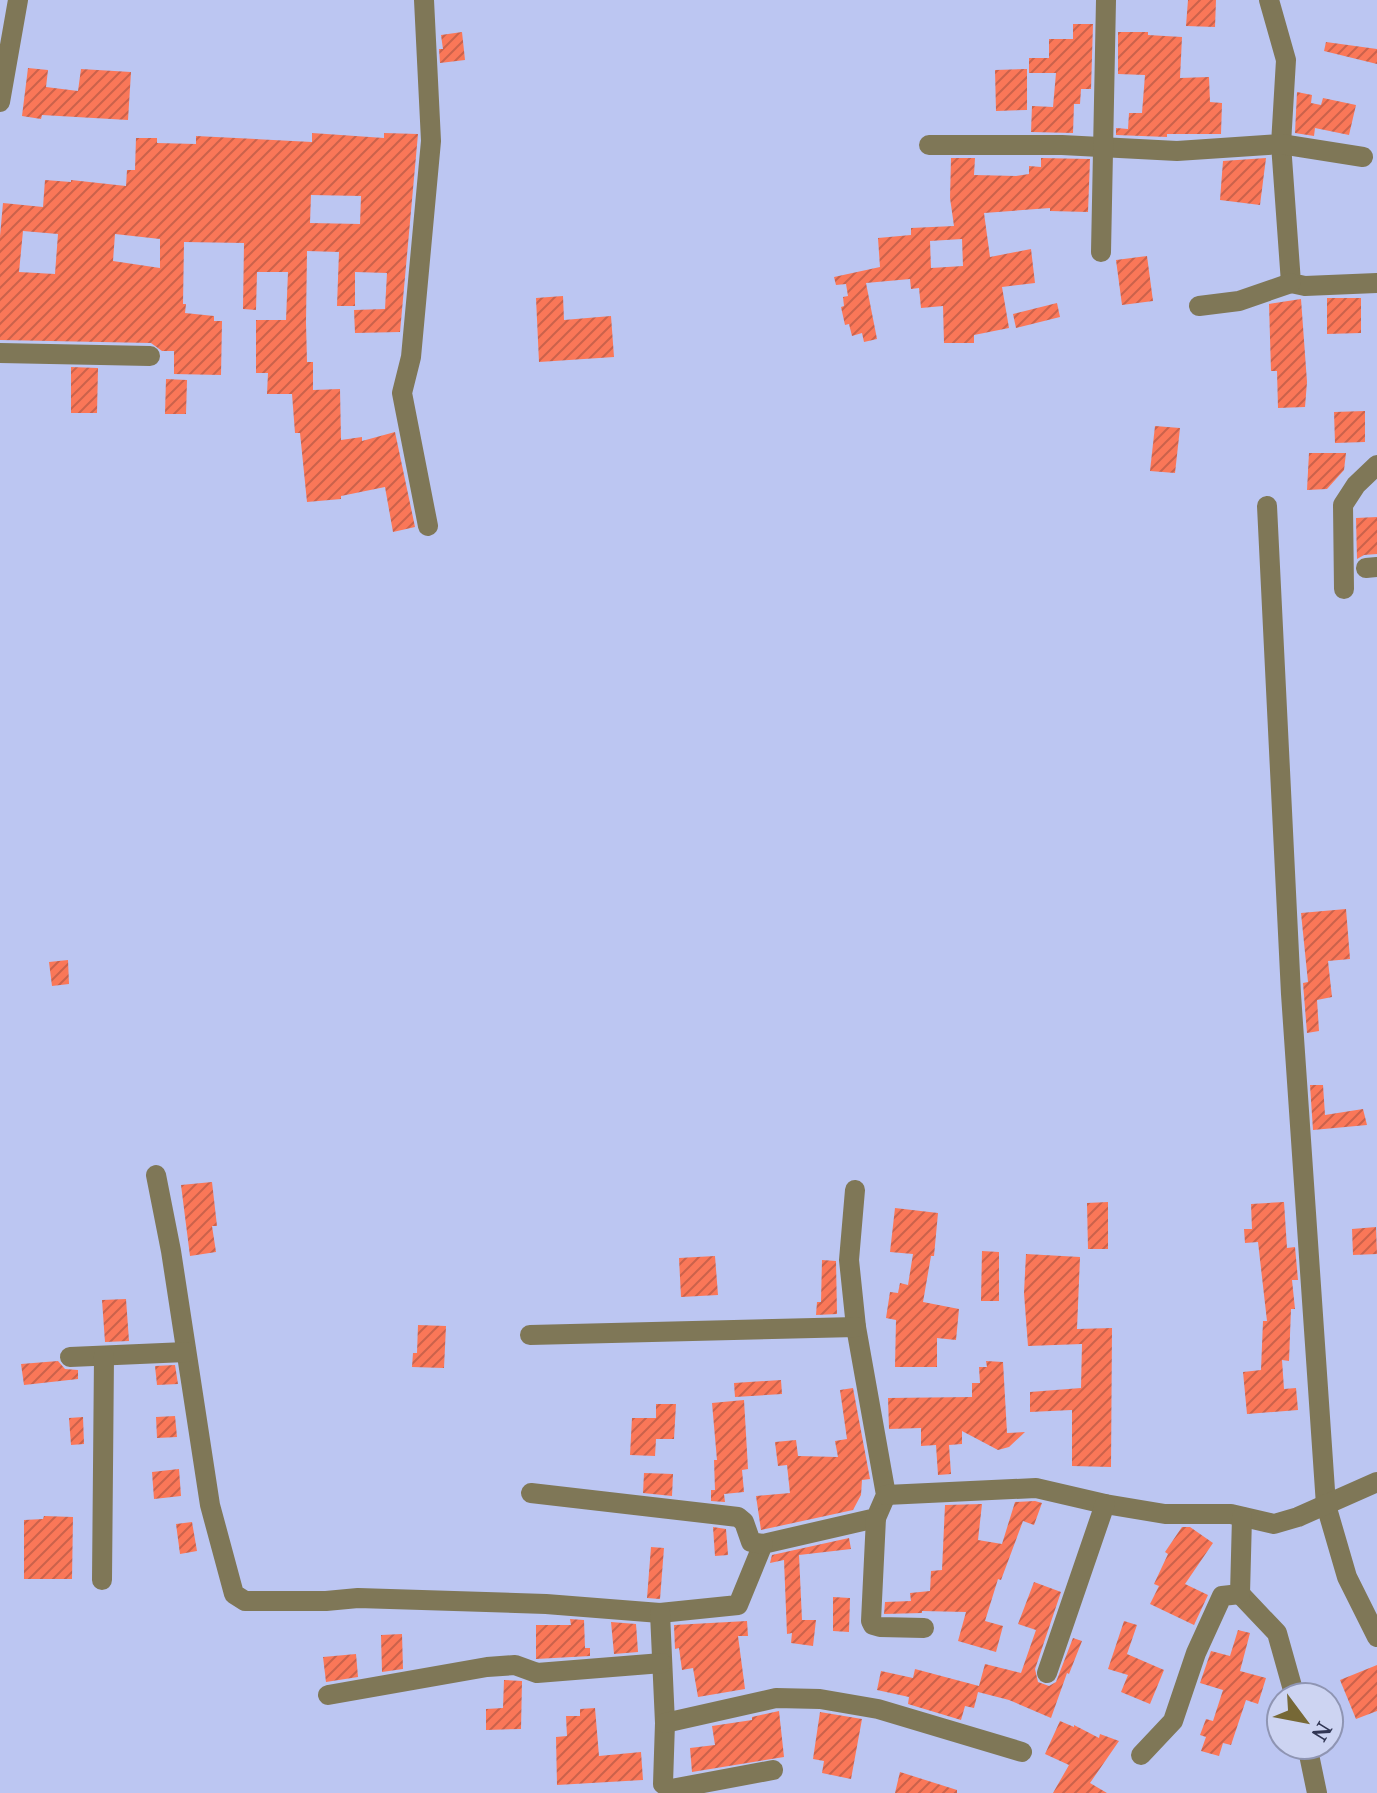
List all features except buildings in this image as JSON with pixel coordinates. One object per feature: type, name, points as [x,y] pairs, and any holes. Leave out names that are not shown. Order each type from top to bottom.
[{"type":"street","points":[[0,102],[18,0]]},
{"type":"street","points":[[424,0],[431,141],[411,357],[402,393],[428,526]]},
{"type":"street","points":[[1101,252],[1106,0]]},
{"type":"street","points":[[1269,0],[1286,60],[1281,144],[1291,283]]},
{"type":"street","points":[[929,145],[1177,151],[1281,144],[1363,157]]},
{"type":"street","points":[[1199,306],[1239,301],[1291,283],[1305,286],[1377,283]]},
{"type":"street","points":[[0,353],[150,356]]},
{"type":"street","points":[[1344,589],[1343,505],[1356,485],[1376,467]]},
{"type":"street","points":[[1267,506],[1291,994],[1326,1505],[1347,1577],[1377,1637]]},
{"type":"street","points":[[156,1175],[171,1251],[210,1505],[234,1594],[239,1599],[405,1599],[546,1604],[660,1613],[738,1605],[763,1544]]},
{"type":"street","points":[[855,1190],[849,1260],[856,1327],[886,1495],[876,1518],[871,1621],[880,1627],[924,1628]]},
{"type":"street","points":[[530,1335],[856,1327]]},
{"type":"street","points":[[70,1357],[186,1352]]},
{"type":"street","points":[[102,1580],[104,1356]]},
{"type":"street","points":[[886,1495],[1036,1488],[1165,1514],[1242,1517],[1274,1524],[1377,1482]]},
{"type":"street","points":[[531,1493],[738,1517],[744,1522],[751,1542],[763,1544],[876,1518]]},
{"type":"street","points":[[1047,1673],[1105,1504]]},
{"type":"street","points":[[1242,1517],[1240,1594],[1277,1633],[1290,1681]]},
{"type":"street","points":[[1141,1755],[1173,1721],[1196,1653],[1222,1596],[1240,1594]]},
{"type":"street","points":[[660,1613],[665,1723],[663,1779],[667,1787],[671,1789],[773,1770]]},
{"type":"street","points":[[328,1695],[487,1667],[515,1665],[537,1673],[662,1663]]},
{"type":"street","points":[[665,1723],[776,1698],[820,1699],[878,1709],[1022,1752]]},
{"type":"street","points":[[1310,1761],[1317,1793]]}]
